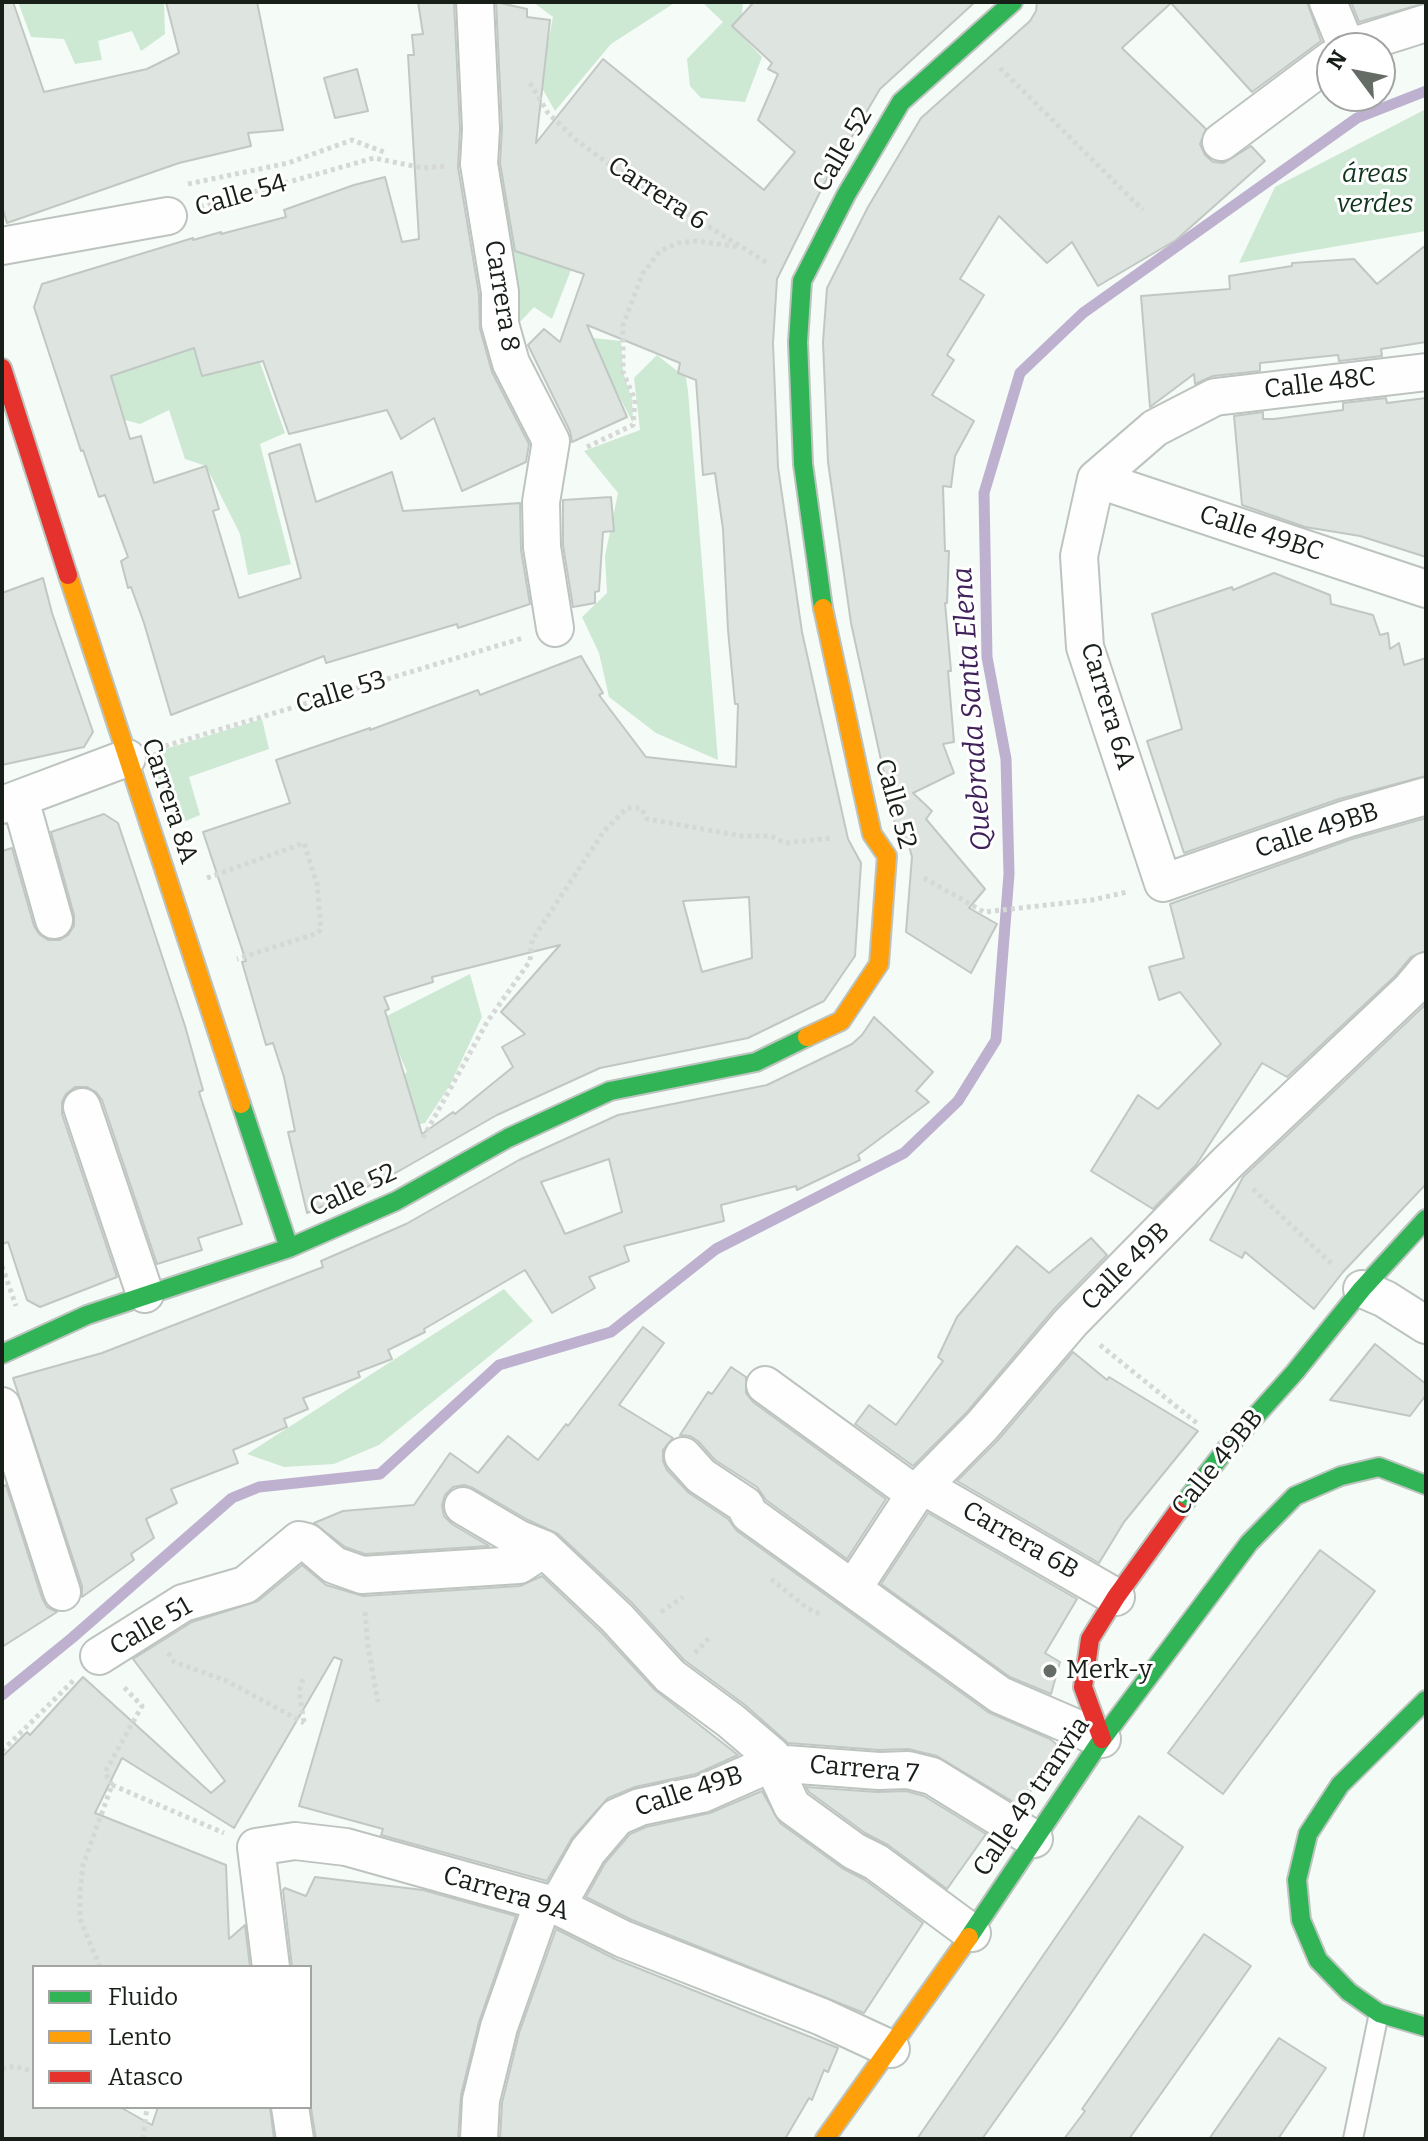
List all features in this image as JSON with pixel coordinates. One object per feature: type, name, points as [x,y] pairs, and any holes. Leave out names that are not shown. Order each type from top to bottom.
[{"type":"street","name":"Carrera 8","points":[[475,2],[481,129],[479,164],[500,292],[500,324],[511,363],[551,441]]},
{"type":"street","name":"Calle 52","points":[[2,1354],[87,1315],[289,1248],[396,1201],[508,1138],[610,1091],[756,1062],[841,1021],[879,964],[887,856],[872,834],[826,627],[803,464],[798,342],[802,281],[846,195],[901,102],[1013,2]]},
{"type":"street","points":[[1328,2],[1340,32]]},
{"type":"street","points":[[1396,32],[1426,23]]},
{"type":"street","points":[[1221,142],[1316,71]]},
{"type":"street","name":"Calle 54","points":[[2,246],[176,201]]},
{"type":"street","name":"Carrera 8A","points":[[2,368],[289,1248]]},
{"type":"street","name":"Calle 48C","points":[[1096,479],[1155,428],[1215,397],[1426,372]]},
{"type":"street","points":[[551,441],[541,502],[542,547],[555,628]]},
{"type":"street","name":"Calle 49BC","points":[[1096,479],[1426,589]]},
{"type":"street","name":"Carrera 6A","points":[[1096,479],[1079,556],[1085,647],[1163,883]]},
{"type":"street","points":[[54,920],[11,802],[127,758]]},
{"type":"street","name":"Calle 49BB","points":[[1163,883],[1346,819],[1426,796]]},
{"type":"street","name":"Calle 49B","points":[[854,1587],[919,1490],[982,1426],[1071,1322],[1227,1163],[1410,990],[1426,971]]},
{"type":"street","points":[[82,1107],[145,1294]]},
{"type":"street","name":"Calle 49BB","points":[[1102,1739],[1083,1687],[1090,1639],[1116,1597],[1227,1448],[1426,1219]]},
{"type":"street","points":[[1362,1289],[1385,1299],[1426,1325]]},
{"type":"street","name":"Carrera 6B","points":[[765,1385],[919,1490],[1116,1597]]},
{"type":"street","points":[[2,1406],[62,1592]]},
{"type":"street","points":[[683,1456],[701,1476],[745,1505],[749,1514],[1000,1695],[1102,1739]]},
{"type":"street","name":"Calle 49 tranvia","points":[[825,2139],[972,1933],[1102,1739],[1249,1543],[1295,1496],[1341,1476],[1379,1467],[1426,1485]]},
{"type":"street","points":[[463,1506],[519,1539],[544,1549],[617,1618],[670,1676],[772,1756],[772,1763],[792,1806],[854,1851],[876,1862],[972,1933]]},
{"type":"street","name":"Calle 51","points":[[99,1656],[183,1603],[245,1585],[299,1540],[307,1542],[334,1565],[362,1575],[519,1565],[544,1549]]},
{"type":"street","points":[[1426,1700],[1340,1785],[1308,1834],[1297,1880],[1301,1920],[1318,1960],[1349,1992],[1379,2013],[1426,2027]]},
{"type":"street","name":"Calle 49B","points":[[479,2139],[481,2100],[499,2027],[550,1904],[588,1851],[617,1817],[640,1807],[702,1794],[772,1763]]},
{"type":"street","name":"Carrera 7","points":[[772,1763],[879,1771],[908,1770],[932,1776],[1034,1839]]},
{"type":"street","name":"Carrera 9A","points":[[256,1847],[295,1841],[346,1847],[550,1904],[623,1939],[822,2017],[891,2049]]},
{"type":"street","points":[[256,1847],[271,1965]]},
{"type":"street","points":[[290,2109],[295,2139]]},
{"type":"lane","points":[[1353,2139],[1379,2013]]},
{"type":"path","points":[[971,39],[1143,210]]},
{"type":"path","name":"Carrera 6","points":[[530,83],[548,113],[576,140],[620,172],[739,247],[802,281]]},
{"type":"path","points":[[176,201],[352,140],[384,152]]},
{"type":"path","name":"Calle 54","points":[[176,201],[374,158],[423,168],[479,164]]},
{"type":"path","points":[[551,441],[576,451],[633,425],[635,400],[623,372],[623,325],[643,273],[660,251],[678,243],[697,241],[739,247]]},
{"type":"path","name":"Calle 53","points":[[127,758],[555,628]]},
{"type":"path","points":[[440,1177],[420,1143],[487,1022],[530,961],[532,940],[604,831],[627,808],[641,808],[647,819],[742,836],[771,836],[785,843],[872,834]]},
{"type":"path","points":[[171,891],[304,843],[317,884],[321,929],[318,933],[198,972]]},
{"type":"path","points":[[887,856],[984,912],[1092,900],[1163,883]]},
{"type":"path","points":[[1227,1163],[1306,1242],[1362,1289]]},
{"type":"path","points":[[1071,1322],[1227,1448]]},
{"type":"path","points":[[362,1575],[368,1646],[378,1702]]},
{"type":"path","points":[[146,1624],[174,1662],[227,1681],[304,1723],[299,1692],[304,1675]]},
{"type":"path","name":"Calle 51","points":[[2,1751],[99,1656]]},
{"type":"path","points":[[142,1706],[105,1772],[112,1785],[256,1847]]},
{"type":"path","points":[[99,1965],[80,1919],[80,1891],[83,1865],[112,1785]]},
{"type":"path","points":[[2,2069],[15,2066],[32,2071]]},
{"type":"path","points":[[143,2139],[147,2109]]},
{"type":"green space","points":[[18,2],[164,2],[165,34],[141,51],[132,31],[98,41],[102,60],[75,64],[64,39],[31,37]]},
{"type":"green space","points":[[533,2],[676,2],[611,44],[555,111],[533,72],[547,49],[553,17]]},
{"type":"green space","points":[[702,2],[743,2],[740,34],[762,57],[745,102],[701,98],[690,86],[687,59],[723,22]]},
{"type":"green space","name":"áreas verdes","points":[[1426,109],[1426,231],[1239,263],[1275,187]]},
{"type":"green space","points":[[492,179],[537,198],[521,243],[522,253],[571,270],[552,319],[534,307],[507,336]]},
{"type":"green space","points":[[247,326],[285,433],[260,444],[291,564],[248,575],[240,534],[206,466],[185,459],[169,410],[140,424],[125,420],[109,371],[193,348],[202,375]]},
{"type":"green space","points":[[593,338],[621,341],[623,372],[632,399],[633,423],[605,369],[580,351]]},
{"type":"green space","points":[[657,355],[686,378],[688,391],[718,760],[656,733],[609,697],[599,653],[582,617],[607,593],[605,556],[618,493],[584,451],[640,430],[634,378]]},
{"type":"green space","points":[[262,719],[269,749],[189,777],[200,815],[176,825],[149,754]]},
{"type":"green space","points":[[470,974],[482,1017],[450,1085],[425,1123],[412,1126],[395,1083],[407,1072],[394,1042],[373,1023]]},
{"type":"green space","points":[[504,1289],[533,1321],[379,1445],[334,1464],[284,1467],[247,1454]]},
{"type":"building","points":[[2,2],[13,2],[44,92],[147,69],[179,53],[166,2],[257,2],[283,130],[248,133],[251,146],[179,163],[7,223],[2,207]]},
{"type":"building","points":[[418,2],[454,2],[460,129],[458,167],[479,294],[480,329],[492,372],[529,444],[526,462],[462,491],[434,418],[401,439],[387,410],[289,434],[263,361],[202,376],[194,348],[111,376],[130,439],[141,436],[154,483],[206,466],[219,509],[213,511],[239,598],[301,578],[269,454],[300,444],[316,502],[392,472],[403,511],[520,503],[521,550],[530,604],[458,628],[457,624],[326,663],[324,656],[171,715],[144,623],[131,587],[128,588],[121,561],[128,557],[105,495],[99,497],[81,451],[34,307],[42,284],[193,238],[286,217],[284,210],[385,177],[402,242],[419,239],[408,55],[414,55],[412,35],[423,34]]},
{"type":"building","points":[[496,2],[527,9],[527,17],[550,20],[536,143],[603,59],[764,190],[795,152],[758,120],[778,74],[768,69],[772,63],[732,26],[754,2],[975,2],[880,89],[824,184],[777,279],[773,343],[778,467],[802,632],[848,839],[861,863],[855,956],[824,1001],[748,1038],[600,1068],[497,1115],[385,1179],[307,1213],[288,1132],[295,1131],[284,1077],[273,1043],[266,1045],[242,962],[246,961],[203,832],[290,803],[276,760],[370,730],[478,690],[480,695],[581,656],[603,693],[599,695],[646,757],[736,767],[738,704],[735,704],[728,630],[723,529],[715,473],[703,475],[696,380],[678,373],[680,363],[587,325],[627,417],[572,442],[570,431],[528,345],[544,329],[560,342],[584,274],[515,251],[500,163],[502,128]],"holes":[[[749,897],[752,958],[702,972],[683,901]],[[560,945],[501,1012],[525,1034],[502,1047],[513,1067],[455,1114],[453,1112],[422,1134],[385,1011],[389,1009],[384,997],[433,982],[432,977]]]},
{"type":"building","points":[[1037,2],[1307,2],[1318,32],[1316,45],[1252,92],[1171,3],[1122,48],[1206,129],[1200,144],[1213,162],[1224,163],[1251,146],[1265,161],[1176,240],[1098,286],[1072,242],[1047,263],[999,216],[960,279],[984,295],[947,355],[954,360],[932,395],[974,421],[955,456],[951,487],[943,486],[945,551],[949,551],[945,603],[954,742],[943,744],[954,773],[913,793],[932,811],[926,819],[985,889],[969,908],[997,924],[971,973],[906,932],[912,857],[908,842],[895,824],[851,623],[828,462],[823,342],[827,288],[868,207],[921,118],[1030,21]]},
{"type":"building","points":[[1351,2],[1426,2],[1426,3],[1359,22]]},
{"type":"building","points":[[357,69],[368,111],[335,118],[324,78]]},
{"type":"building","points":[[1426,245],[1426,342],[1381,349],[1382,356],[1339,361],[1338,355],[1260,363],[1260,371],[1213,376],[1195,384],[1194,374],[1150,407],[1141,296],[1230,289],[1229,276],[1292,266],[1292,263],[1354,259],[1377,284]]},
{"type":"building","points":[[1386,398],[1387,403],[1426,398],[1426,557],[1360,536],[1305,527],[1242,505],[1234,416],[1263,412],[1263,419],[1274,419],[1343,410],[1343,403]]},
{"type":"building","points":[[611,497],[614,531],[603,532],[599,591],[595,592],[595,603],[573,607],[563,545],[563,500]]},
{"type":"building","points":[[1274,573],[1330,595],[1331,604],[1373,615],[1380,635],[1388,633],[1390,649],[1399,643],[1404,665],[1426,658],[1426,776],[1339,799],[1184,853],[1147,741],[1182,729],[1152,614],[1232,587],[1233,590]]},
{"type":"building","points":[[43,578],[93,732],[84,747],[2,765],[2,593]]},
{"type":"building","points":[[104,814],[118,823],[185,1026],[203,1090],[199,1092],[242,1224],[198,1238],[202,1250],[157,1264],[102,1100],[87,1087],[75,1087],[62,1102],[62,1114],[117,1277],[40,1307],[27,1300],[8,1242],[2,1244],[2,851],[12,848],[39,934],[48,940],[60,940],[74,926],[74,915],[51,832]]},
{"type":"building","points":[[1426,818],[1426,951],[1411,957],[1395,976],[1287,1077],[1262,1063],[1196,1165],[1153,1209],[1091,1171],[1138,1095],[1158,1109],[1221,1044],[1180,992],[1159,1000],[1149,967],[1184,958],[1170,904],[1352,839]]},
{"type":"building","points":[[1426,1004],[1426,1184],[1343,1272],[1314,1309],[1245,1252],[1242,1258],[1210,1240],[1243,1177]]},
{"type":"building","points":[[874,1017],[933,1072],[916,1091],[929,1102],[858,1155],[860,1160],[797,1190],[796,1186],[721,1205],[724,1221],[624,1246],[629,1261],[589,1277],[595,1288],[552,1313],[525,1270],[424,1329],[425,1332],[388,1350],[392,1359],[358,1372],[360,1377],[303,1398],[308,1409],[284,1419],[287,1427],[233,1450],[238,1463],[171,1489],[177,1503],[146,1519],[154,1538],[131,1554],[134,1560],[82,1597],[82,1586],[13,1378],[102,1353],[323,1267],[321,1261],[406,1224],[519,1160],[618,1115],[767,1085],[852,1044]],"holes":[[[609,1159],[622,1212],[565,1234],[541,1182]]]},
{"type":"building","points":[[1091,1238],[1107,1255],[1055,1308],[967,1412],[913,1466],[855,1424],[869,1405],[896,1425],[943,1361],[938,1357],[957,1317],[1017,1246],[1049,1273]]},
{"type":"building","points":[[643,1327],[664,1343],[619,1405],[673,1438],[663,1450],[667,1470],[689,1493],[728,1519],[737,1531],[988,1712],[1050,1739],[1061,1748],[1020,1806],[937,1756],[908,1749],[879,1750],[788,1743],[745,1705],[684,1660],[632,1603],[558,1534],[473,1488],[464,1485],[453,1487],[445,1495],[442,1505],[444,1516],[489,1546],[365,1554],[345,1547],[314,1523],[343,1511],[414,1505],[450,1453],[478,1473],[508,1436],[538,1460],[566,1424],[568,1426]]},
{"type":"building","points":[[1375,1344],[1426,1384],[1426,1395],[1410,1416],[1330,1400]]},
{"type":"building","points":[[1073,1352],[1107,1380],[1109,1377],[1198,1431],[1124,1522],[1099,1563],[957,1481],[998,1440]]},
{"type":"building","points":[[731,1367],[746,1377],[746,1393],[753,1402],[886,1499],[847,1559],[766,1500],[757,1487],[715,1460],[698,1441],[680,1435],[708,1392],[712,1394]]},
{"type":"building","points":[[6,1485],[42,1598],[47,1607],[57,1612],[2,1647],[2,1487]]},
{"type":"building","points":[[928,1513],[1077,1599],[1045,1653],[1060,1662],[1051,1694],[1010,1677],[881,1584]]},
{"type":"building","points":[[1320,1550],[1375,1591],[1223,1794],[1168,1753]]},
{"type":"building","points":[[302,1565],[326,1585],[363,1596],[520,1586],[542,1576],[602,1633],[655,1690],[738,1755],[696,1774],[635,1787],[608,1798],[572,1838],[547,1881],[381,1835],[383,1829],[299,1806],[342,1660],[334,1657],[234,1828],[122,1758],[95,1813],[226,1865],[229,1939],[245,1925],[250,1965],[32,1965],[32,2109],[124,2109],[152,2125],[157,2109],[270,2109],[274,2139],[2,2139],[2,1757],[27,1732],[30,1735],[83,1677],[211,1793],[225,1781],[133,1659],[192,1622],[258,1601]]},
{"type":"building","points":[[806,1787],[906,1791],[924,1796],[986,1834],[947,1889],[888,1845],[865,1833]]},
{"type":"building","points":[[762,1791],[780,1823],[923,1923],[864,2013],[632,1920],[586,1897],[605,1863],[630,1834],[646,1827],[710,1813]]},
{"type":"building","points":[[1139,1816],[1183,1847],[1063,2025],[982,2139],[917,2139]]},
{"type":"building","points":[[315,1877],[423,1890],[516,1916],[479,2022],[461,2095],[458,2139],[316,2139],[311,2109],[312,1965],[292,1965],[283,1890],[285,1888],[306,1896]]},
{"type":"building","points":[[556,1929],[615,1959],[838,2048],[828,2072],[824,2070],[812,2100],[809,2098],[785,2139],[500,2139],[502,2103],[519,2033]]},
{"type":"building","points":[[1204,1934],[1251,1966],[1129,2139],[1064,2139],[1085,2111],[1082,2109]]},
{"type":"building","points":[[1279,2038],[1326,2068],[1278,2139],[1209,2139]]},
{"type":"waterway","name":"Quebrada Santa Elena","points":[[2,1695],[232,1498],[259,1487],[380,1474],[499,1365],[611,1332],[716,1249],[904,1153],[958,1101],[996,1040],[1009,874],[1006,759],[987,657],[984,493],[1020,373],[1083,313],[1357,118],[1426,91]]},
{"type":"traffic: fast","points":[[823,608],[803,464],[798,342],[802,281],[846,195],[901,102],[1013,2]]},
{"type":"traffic: fast","points":[[2,1354],[87,1315],[289,1248],[396,1201],[508,1138],[610,1091],[756,1062],[807,1037]]},
{"type":"traffic: fast","points":[[241,1104],[289,1248]]},
{"type":"traffic: fast","points":[[1178,1511],[1227,1448],[1295,1372],[1362,1289],[1426,1219]]},
{"type":"traffic: fast","points":[[969,1937],[1102,1739],[1249,1543],[1295,1496],[1341,1476],[1379,1467],[1426,1485]]},
{"type":"traffic: fast","points":[[1426,1700],[1340,1785],[1308,1834],[1297,1880],[1301,1920],[1318,1960],[1349,1992],[1379,2013],[1426,2027]]},
{"type":"traffic: slow","points":[[68,575],[241,1104]]},
{"type":"traffic: slow","points":[[807,1037],[841,1021],[879,964],[887,856],[872,834],[823,608]]},
{"type":"traffic: slow","points":[[825,2139],[969,1937]]},
{"type":"traffic: jam","points":[[2,368],[68,575]]},
{"type":"traffic: jam","points":[[1102,1739],[1083,1687],[1090,1639],[1178,1511]]},
{"type":"place","name":"Merk-y","points":[[1050,1671]]}]
